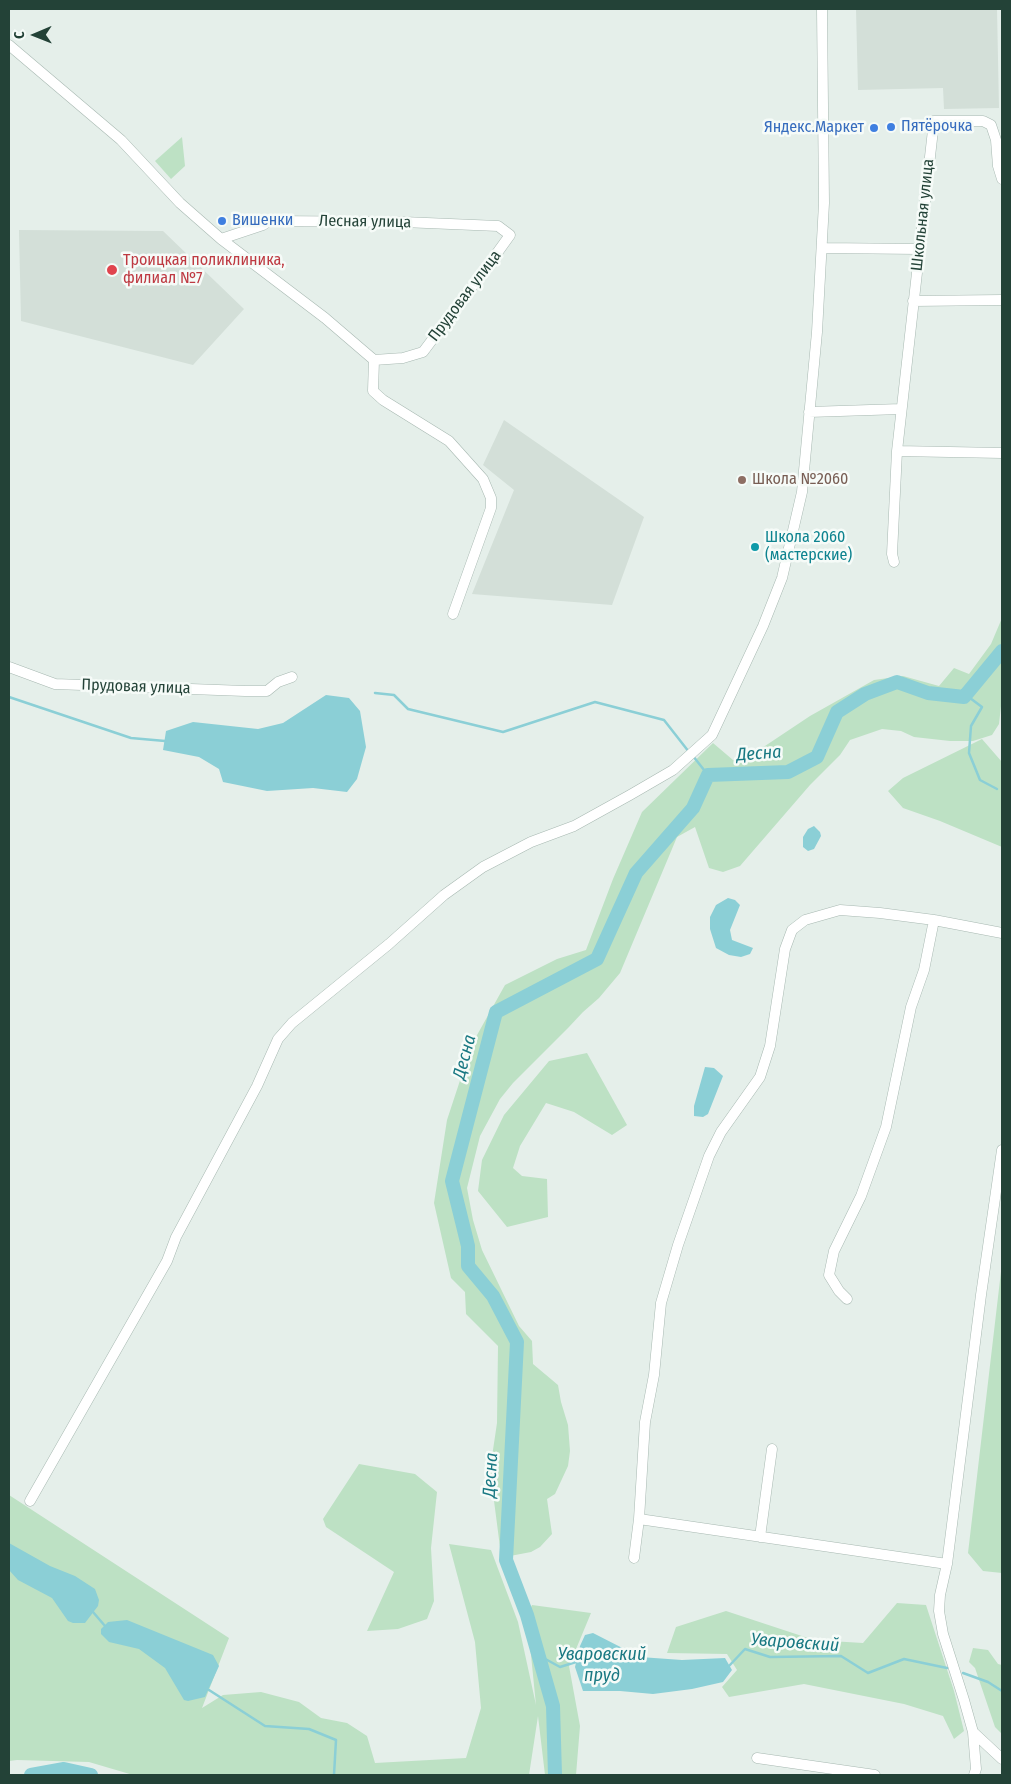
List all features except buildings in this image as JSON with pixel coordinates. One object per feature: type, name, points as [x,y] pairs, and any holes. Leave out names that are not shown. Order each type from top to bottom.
[{"type":"street","points":[[30,1501],[167,1261],[176,1237],[257,1086],[278,1039],[292,1023],[389,944],[444,895],[483,867],[531,842],[574,826],[673,770],[712,735],[763,626],[782,578],[802,492],[817,332],[824,203],[822,9]]},
{"type":"street","points":[[9,45],[121,140],[180,203],[221,239],[325,318],[374,360],[373,391],[383,400],[449,440],[483,479],[491,498],[490,508],[453,614]]},
{"type":"street","name":"Школьная улица","points":[[894,562],[892,554],[897,451],[934,122],[983,121],[991,125],[996,140],[998,166],[1002,179]]},
{"type":"street","name":"Лесная улица","points":[[221,239],[263,225],[269,221],[481,225],[498,226],[510,235]]},
{"type":"street","name":"Прудовая улица","points":[[374,360],[403,358],[423,352],[510,235]]},
{"type":"street","points":[[822,248],[920,248]]},
{"type":"street","points":[[913,301],[1002,300]]},
{"type":"street","points":[[808,412],[901,409]]},
{"type":"street","points":[[897,451],[1002,452]]},
{"type":"street","name":"Прудовая улица","points":[[9,667],[56,684],[267,691],[278,682],[292,678]]},
{"type":"street","points":[[634,1558],[645,1422],[654,1375],[661,1303],[678,1246],[709,1156],[721,1132],[760,1077],[770,1046],[784,949],[792,930],[806,920],[840,910],[934,920],[1002,933]]},
{"type":"street","points":[[847,1299],[839,1291],[830,1275],[834,1251],[861,1196],[886,1128],[910,1007],[924,970],[934,920]]},
{"type":"street","points":[[974,1775],[976,1769],[973,1732],[943,1634],[939,1611],[940,1595],[947,1564],[1002,1150]]},
{"type":"street","points":[[760,1537],[772,1449]]},
{"type":"street","points":[[638,1519],[947,1564]]},
{"type":"street","points":[[973,1732],[1002,1759]]},
{"type":"street","points":[[757,1758],[875,1775]]},
{"type":"shaded area","points":[[856,9],[997,9],[999,108],[944,109],[943,88],[858,90]]},
{"type":"shaded area","name":"Троицкая поликлиника, филиал №7","points":[[19,230],[163,231],[244,309],[193,365],[21,321]]},
{"type":"shaded area","points":[[504,420],[644,517],[612,605],[472,594],[514,490],[483,465]]},
{"type":"green space","points":[[182,137],[185,166],[171,179],[155,161]]},
{"type":"green space","points":[[1002,618],[1002,697],[999,724],[992,735],[973,741],[950,741],[914,737],[901,731],[882,729],[850,740],[840,755],[810,785],[740,866],[723,872],[709,868],[695,827],[677,837],[620,973],[599,998],[513,1083],[500,1099],[480,1136],[467,1188],[473,1220],[482,1250],[519,1326],[532,1341],[533,1364],[558,1385],[568,1425],[570,1451],[568,1466],[555,1494],[547,1499],[552,1534],[540,1547],[531,1552],[510,1556],[500,1547],[490,1470],[497,1423],[498,1346],[466,1314],[465,1292],[451,1278],[434,1203],[447,1120],[472,1044],[505,985],[557,959],[586,950],[613,879],[642,812],[713,743],[733,760],[756,752],[810,716],[874,680],[903,676],[939,686],[954,668],[969,674],[991,644]]},
{"type":"green space","points":[[982,739],[1002,762],[1002,847],[903,808],[888,791],[903,778]]},
{"type":"green space","points":[[587,1053],[627,1125],[612,1135],[574,1112],[546,1103],[520,1146],[513,1168],[522,1176],[547,1179],[548,1217],[507,1227],[478,1191],[482,1160],[504,1115],[549,1061]]},
{"type":"green space","points":[[1002,1263],[1002,1573],[983,1571],[968,1553]]},
{"type":"green space","points":[[359,1464],[415,1474],[437,1492],[431,1548],[434,1601],[427,1619],[398,1629],[367,1631],[394,1572],[326,1527],[323,1519]]},
{"type":"green space","points":[[9,1495],[229,1638],[202,1708],[223,1695],[261,1692],[299,1702],[321,1718],[347,1723],[367,1736],[375,1763],[466,1758],[481,1708],[475,1642],[449,1544],[491,1550],[518,1622],[536,1705],[527,1615],[532,1605],[591,1613],[569,1666],[580,1726],[576,1775],[545,1775],[538,1716],[529,1775],[133,1775],[89,1762],[9,1761]]},
{"type":"green space","points":[[897,1603],[926,1605],[954,1691],[964,1731],[954,1739],[943,1716],[904,1704],[804,1684],[729,1697],[722,1687],[737,1670],[727,1654],[667,1653],[676,1627],[726,1611],[814,1640],[863,1643]]},
{"type":"green space","points":[[973,1648],[988,1650],[998,1664],[1002,1665],[1002,1734],[995,1727],[975,1668],[969,1662]]},
{"type":"water","points":[[326,695],[349,698],[360,711],[366,747],[357,779],[347,792],[313,788],[267,791],[223,782],[219,769],[199,757],[163,750],[166,731],[193,722],[258,729],[283,723]]},
{"type":"water","points":[[814,826],[821,836],[814,849],[808,851],[803,847],[803,837],[808,829]]},
{"type":"water","points":[[728,898],[735,900],[740,905],[730,930],[732,940],[753,948],[750,954],[741,957],[729,955],[716,948],[710,929],[710,917],[716,905]]},
{"type":"water","points":[[705,1067],[714,1068],[723,1076],[708,1114],[703,1117],[694,1116],[694,1106]]},
{"type":"water","points":[[9,1543],[50,1566],[75,1576],[95,1589],[99,1600],[98,1606],[85,1623],[68,1621],[52,1598],[18,1580],[9,1570]]},
{"type":"water","points":[[127,1620],[213,1655],[219,1666],[205,1697],[188,1701],[184,1700],[165,1668],[139,1649],[109,1642],[101,1634],[101,1629],[108,1622]]},
{"type":"water","name":"Уваровский пруд","points":[[593,1633],[640,1657],[682,1660],[725,1658],[732,1670],[723,1682],[692,1689],[653,1694],[620,1691],[583,1691],[575,1667],[585,1635]]},
{"type":"waterway","name":"Десна","points":[[555,1775],[553,1706],[527,1615],[506,1560],[517,1342],[493,1296],[468,1266],[468,1246],[452,1181],[496,1012],[597,959],[636,873],[693,808],[708,775],[788,772],[817,757],[837,712],[865,694],[897,682],[928,693],[964,697],[1002,651]]},
{"type":"waterway","points":[[375,693],[394,695],[408,709],[503,732],[595,702],[664,720],[689,752]]},
{"type":"waterway","points":[[966,695],[982,707],[971,726],[969,753],[980,780],[997,789]]},
{"type":"waterway","points":[[9,697],[131,738],[165,741]]},
{"type":"waterway","points":[[693,756],[708,775]]},
{"type":"waterway","points":[[93,1612],[105,1626]]},
{"type":"waterway","name":"Уваровский","points":[[729,1666],[745,1649],[770,1657],[841,1656],[868,1673],[904,1659],[947,1668]]},
{"type":"waterway","name":"Уваровский","points":[[538,1655],[560,1667],[576,1662]]},
{"type":"waterway","name":"Уваровский","points":[[963,1673],[988,1682],[1002,1691]]},
{"type":"waterway","points":[[209,1690],[265,1726],[309,1729],[336,1740],[334,1775]]},
{"type":"waterway","name":"Десна","points":[[31,1775],[64,1769],[91,1775]]},
{"type":"place","name":"Пятёрочка","points":[[891,127]]},
{"type":"place","name":"Яндекс.Маркет","points":[[874,128]]},
{"type":"place","name":"Вишенки","points":[[222,221]]},
{"type":"place","name":"Троицкая поликлиника, филиал №7","points":[[112,270]]},
{"type":"place","name":"Школа №2060","points":[[742,480]]},
{"type":"place","name":"Школа 2060 (мастерские)","points":[[755,547]]}]
